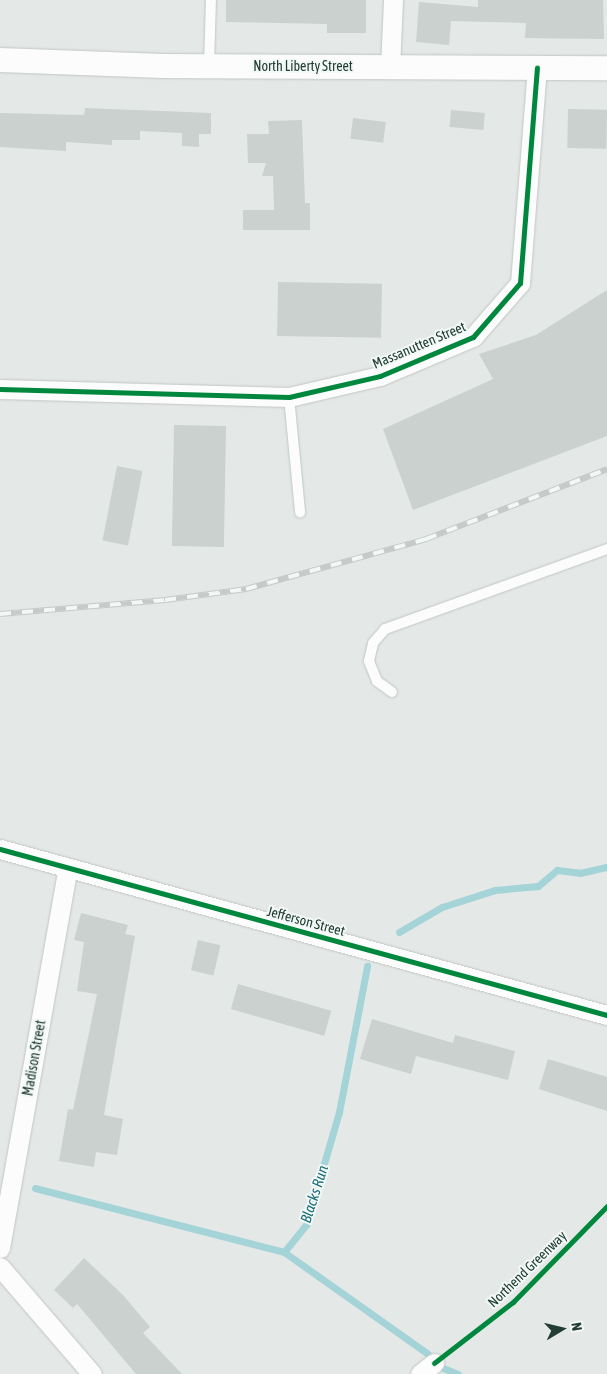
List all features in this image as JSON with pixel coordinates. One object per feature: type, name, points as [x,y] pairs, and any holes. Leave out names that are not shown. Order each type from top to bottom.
[{"type":"street","points":[[390,67],[393,0]]},
{"type":"street","name":"North Liberty Street","points":[[0,60],[209,66],[607,68]]},
{"type":"street","name":"Massanutten Street","points":[[0,389],[289,396],[380,376],[473,336],[520,283],[537,68]]},
{"type":"street","name":"Jefferson Street","points":[[0,849],[607,1016]]},
{"type":"street","name":"Madison Street","points":[[0,1248],[68,868]]},
{"type":"street","points":[[0,1267],[92,1374]]},
{"type":"lane","points":[[209,66],[210,0]]},
{"type":"lane","points":[[289,396],[300,512]]},
{"type":"lane","points":[[392,692],[377,681],[370,661],[373,643],[385,629],[607,548]]},
{"type":"building","points":[[226,0],[366,0],[366,33],[327,33],[327,24],[226,22]]},
{"type":"building","points":[[478,0],[603,0],[604,39],[525,38],[526,23],[451,21],[449,45],[416,42],[419,2],[478,7]]},
{"type":"building","points":[[85,108],[211,113],[211,134],[199,134],[199,147],[182,146],[182,133],[140,131],[140,140],[112,140],[112,145],[66,142],[66,151],[0,147],[0,113],[84,115]]},
{"type":"building","points":[[568,109],[607,110],[606,149],[567,148]]},
{"type":"building","points":[[451,110],[485,113],[483,130],[450,127]]},
{"type":"building","points":[[353,118],[386,122],[383,143],[350,139]]},
{"type":"building","points":[[302,120],[305,203],[310,203],[310,230],[243,230],[243,210],[274,210],[273,176],[262,176],[266,163],[248,163],[247,134],[269,134],[268,121]]},
{"type":"building","points":[[278,282],[382,284],[381,338],[277,336]]},
{"type":"building","points":[[607,290],[607,436],[413,510],[383,429],[493,379],[479,354],[536,335]]},
{"type":"building","points":[[174,425],[226,426],[224,547],[172,546]]},
{"type":"building","points":[[117,466],[143,471],[128,546],[102,541]]},
{"type":"building","points":[[81,913],[128,925],[125,934],[135,936],[104,1115],[123,1119],[117,1155],[96,1152],[94,1167],[59,1161],[68,1109],[73,1110],[97,994],[77,991],[84,942],[74,940]]},
{"type":"building","points":[[198,940],[220,945],[213,975],[191,970]]},
{"type":"building","points":[[238,984],[331,1011],[324,1036],[231,1009]]},
{"type":"building","points":[[372,1019],[453,1043],[455,1035],[515,1051],[508,1080],[416,1056],[411,1074],[360,1059]]},
{"type":"building","points":[[548,1059],[607,1077],[607,1111],[539,1089]]},
{"type":"building","points":[[84,1258],[123,1295],[150,1327],[143,1333],[182,1374],[136,1374],[77,1304],[73,1308],[54,1290]]},
{"type":"waterway","name":"Blacks Run","points":[[399,932],[442,907],[495,890],[538,886],[557,870],[580,873],[607,867]]},
{"type":"waterway","name":"Blacks Run","points":[[35,1188],[284,1252],[306,1225],[339,1112],[367,966]]},
{"type":"waterway","points":[[284,1252],[428,1354]]},
{"type":"waterway","points":[[443,1368],[458,1374]]},
{"type":"railway","points":[[0,614],[165,600],[246,589],[426,539],[607,469]]},
{"type":"cycle path","points":[[0,389],[289,397],[380,376],[473,337],[520,283],[537,68]]},
{"type":"cycle path","points":[[0,849],[607,1015]]},
{"type":"cycle path","name":"Northend Greenway","points":[[434,1363],[513,1302],[607,1206]]}]
